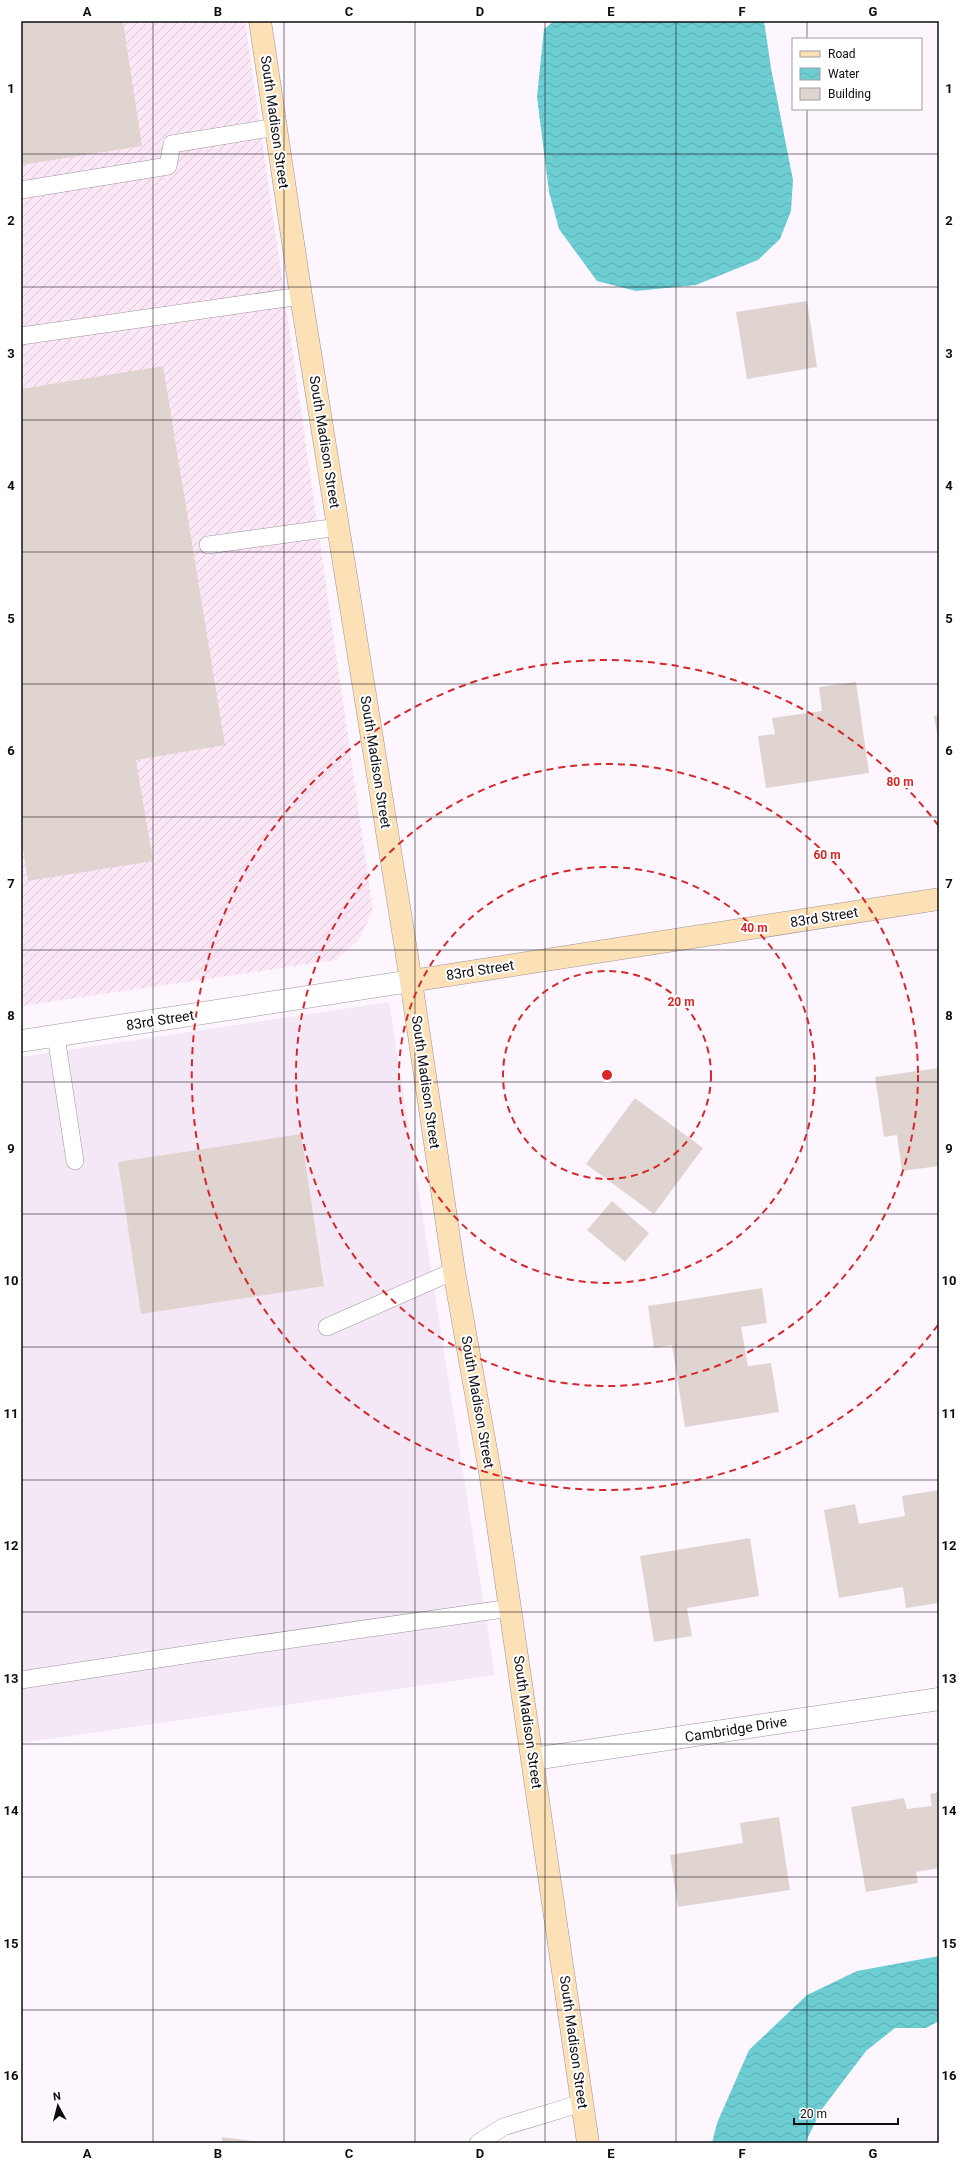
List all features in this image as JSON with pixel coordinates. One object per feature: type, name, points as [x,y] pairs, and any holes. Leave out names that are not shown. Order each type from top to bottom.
[{"type":"street","name":"South Madison Street","points":[[260,21],[301,296],[411,981],[454,1271],[491,1478],[588,2143]]},
{"type":"street","name":"83rd Street","points":[[21,1041],[939,899]]},
{"type":"street","name":"Cambridge Drive","points":[[533,1759],[939,1699]]},
{"type":"lane","points":[[21,190],[168,166],[172,144],[276,127]]},
{"type":"lane","points":[[21,336],[301,296]]},
{"type":"lane","points":[[208,545],[338,527]]},
{"type":"lane","points":[[56,1036],[75,1161]]},
{"type":"lane","points":[[327,1327],[454,1271]]},
{"type":"lane","points":[[21,1680],[511,1608]]},
{"type":"lane","points":[[478,2143],[503,2127],[582,2103]]},
{"type":"shaded area","points":[[21,21],[245,21],[373,911],[358,941],[336,960],[21,1006]]},
{"type":"shaded area","points":[[389,1002],[495,1675],[21,1743],[21,1057]]},
{"type":"water","points":[[554,21],[764,21],[771,68],[793,180],[791,211],[780,239],[758,260],[696,285],[636,291],[597,281],[559,229],[549,192],[537,97],[544,29]]},
{"type":"water","points":[[939,1956],[939,2021],[926,2028],[895,2028],[866,2051],[822,2109],[805,2143],[712,2143],[717,2123],[749,2050],[807,1995],[857,1971]]},
{"type":"building","points":[[21,21],[123,21],[142,146],[21,165]]},
{"type":"building","points":[[807,301],[817,367],[747,379],[736,312]]},
{"type":"building","points":[[163,366],[225,745],[136,760],[153,861],[28,881],[21,836],[21,389]]},
{"type":"building","points":[[856,682],[869,773],[766,788],[758,736],[775,734],[772,718],[822,711],[819,687]]},
{"type":"building","points":[[939,715],[939,739],[938,739],[934,716]]},
{"type":"building","points":[[939,1068],[939,1166],[902,1171],[897,1135],[884,1137],[875,1077]]},
{"type":"building","points":[[635,1098],[703,1148],[654,1214],[586,1164]]},
{"type":"building","points":[[301,1134],[324,1286],[141,1314],[118,1162]]},
{"type":"building","points":[[612,1201],[649,1233],[625,1262],[587,1230]]},
{"type":"building","points":[[762,1288],[767,1323],[741,1327],[748,1366],[771,1363],[779,1412],[685,1427],[672,1345],[654,1348],[648,1306]]},
{"type":"building","points":[[939,1490],[939,1603],[906,1608],[903,1587],[839,1598],[824,1510],[855,1504],[859,1524],[905,1516],[902,1496]]},
{"type":"building","points":[[750,1538],[759,1596],[687,1608],[692,1636],[654,1642],[640,1556]]},
{"type":"building","points":[[939,1792],[939,1868],[916,1872],[918,1883],[866,1892],[851,1807],[904,1798],[907,1809],[932,1806],[930,1794]]},
{"type":"building","points":[[779,1817],[790,1890],[678,1907],[670,1855],[743,1843],[740,1823]]},
{"type":"building","points":[[222,2137],[260,2142],[260,2143],[222,2143]]}]
